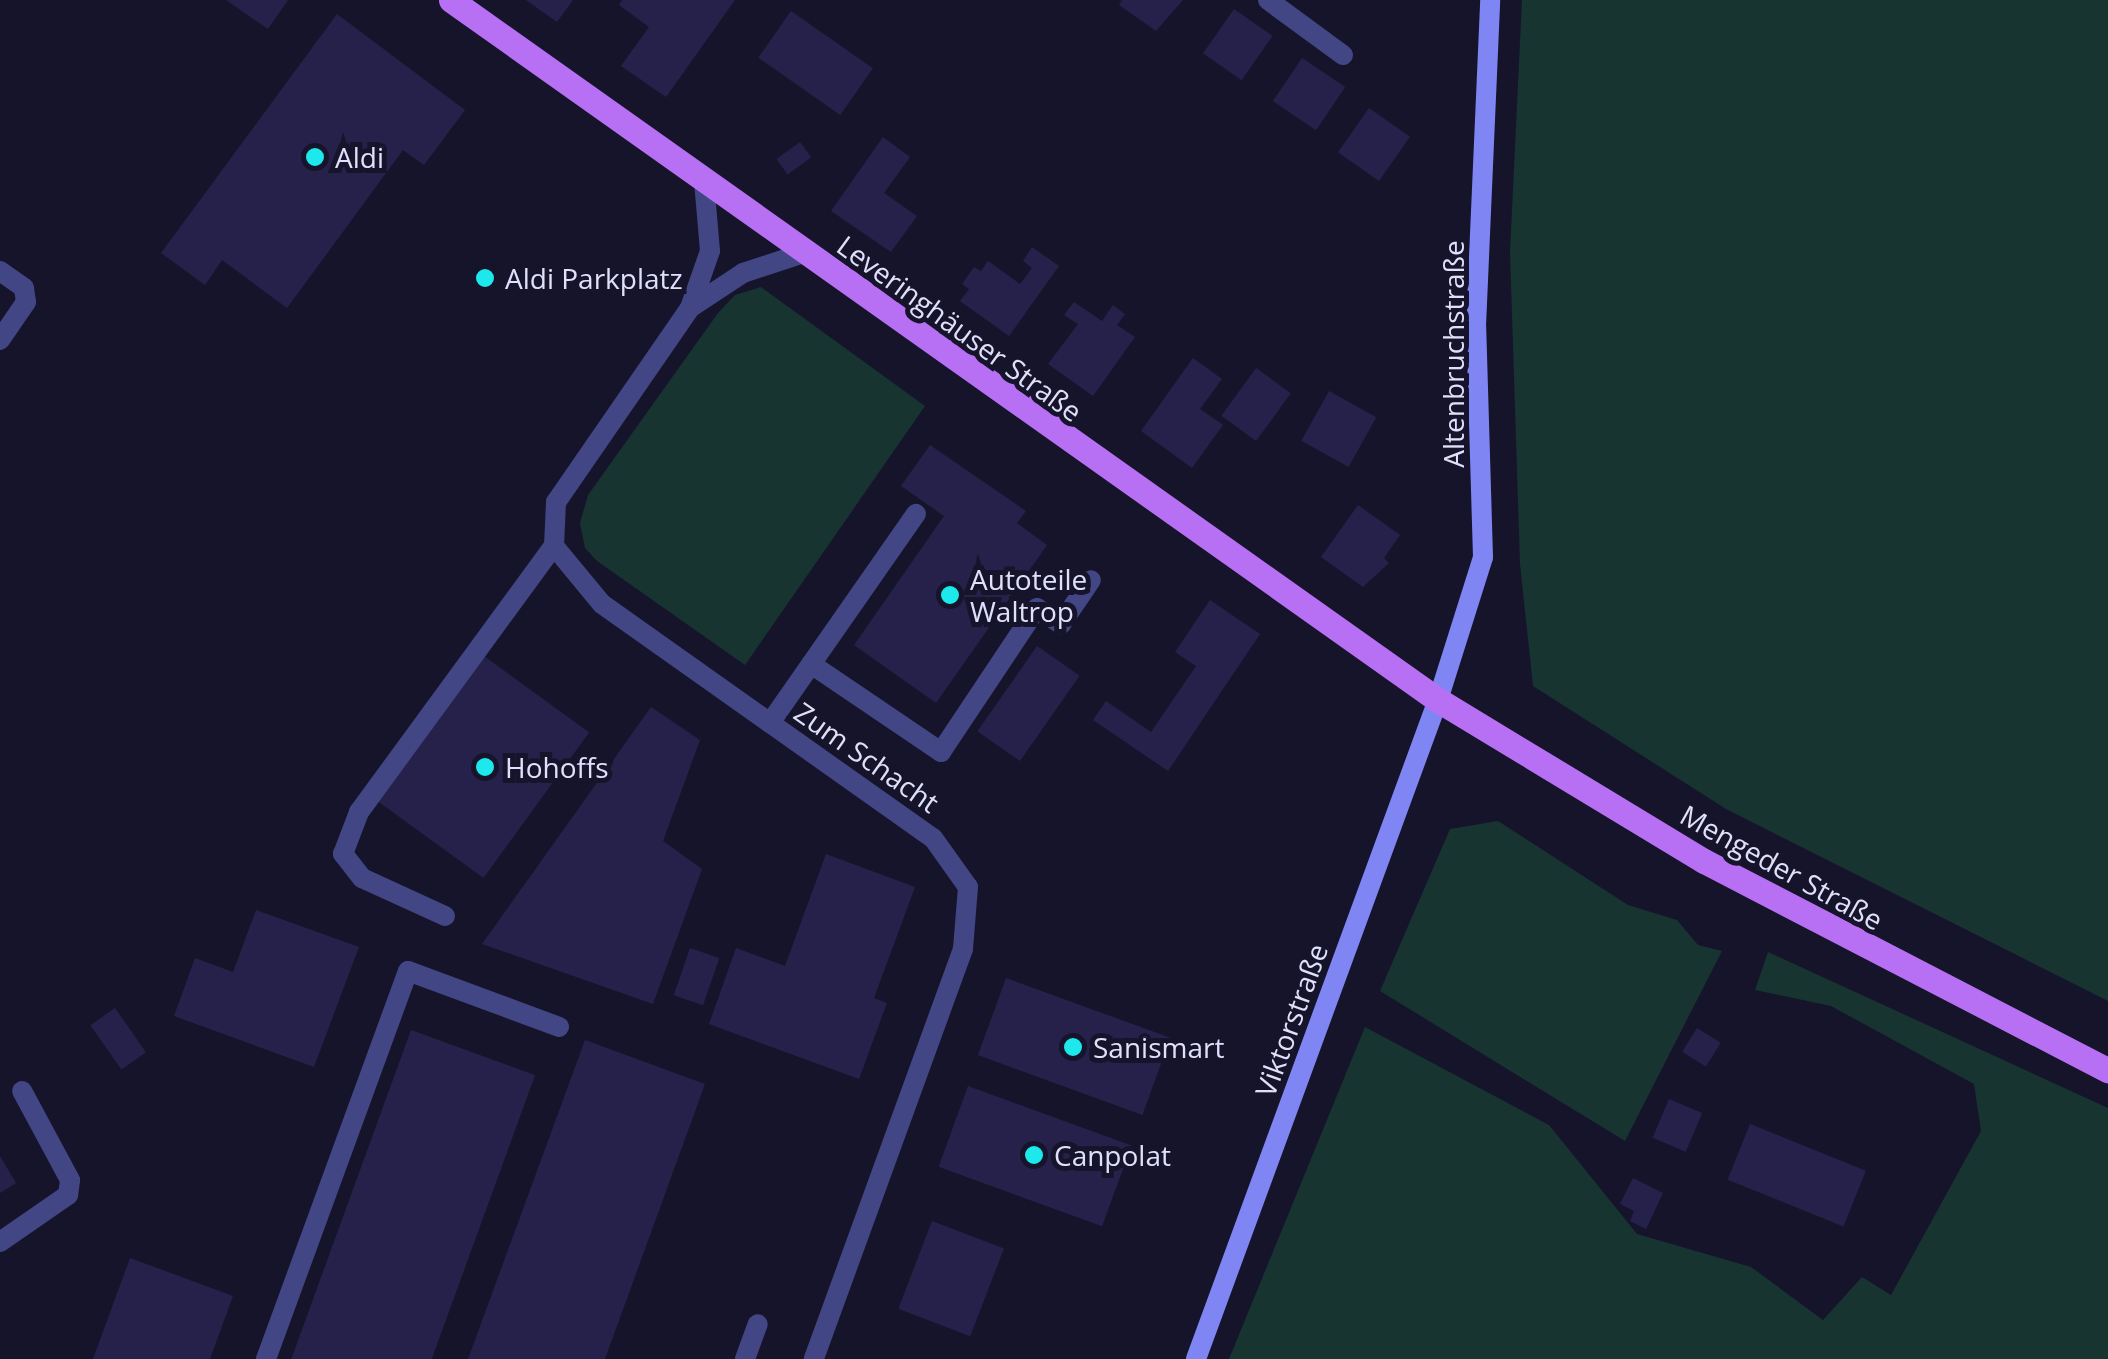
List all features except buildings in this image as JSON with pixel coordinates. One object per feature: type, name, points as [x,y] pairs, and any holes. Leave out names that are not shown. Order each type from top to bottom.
[{"type":"main road","name":"Leveringhäuser Straße","points":[[450,0],[1438,700]]},
{"type":"main road","name":"Mengeder Straße","points":[[1438,700],[1704,862],[2108,1070]]},
{"type":"street","points":[[1268,0],[1343,55]]},
{"type":"street","name":"Altenbruchstraße","points":[[1438,700],[1483,558],[1476,326],[1490,0]]},
{"type":"street","points":[[445,916],[362,878],[343,854],[360,812],[554,546],[556,502],[690,308],[710,251],[704,181]]},
{"type":"street","points":[[690,308],[743,273],[804,253]]},
{"type":"street","points":[[0,271],[24,288],[26,302],[0,340]]},
{"type":"street","points":[[770,723],[916,514]]},
{"type":"street","name":"Zum Schacht","points":[[554,546],[602,604],[933,838],[968,887],[963,948],[814,1359]]},
{"type":"street","points":[[811,664],[940,752],[1036,608],[1061,624],[1091,580]]},
{"type":"street","name":"Viktorstraße","points":[[1196,1359],[1438,700]]},
{"type":"street","points":[[266,1359],[408,971],[559,1027]]},
{"type":"street","points":[[0,1242],[68,1195],[70,1180],[22,1091]]},
{"type":"street","points":[[745,1359],[758,1324]]},
{"type":"green space","points":[[1522,0],[2108,0],[2108,1001],[1726,809],[1533,686],[1520,564],[1510,252]]},
{"type":"green space","points":[[761,287],[925,406],[745,665],[597,561],[585,548],[580,523],[588,495],[718,313],[735,295]]},
{"type":"green space","points":[[1498,821],[1628,905],[1677,920],[1698,945],[1722,951],[1625,1141],[1380,991],[1450,829]]},
{"type":"green space","points":[[1768,952],[2108,1108],[2108,1359],[1229,1359],[1365,1027],[1549,1125],[1637,1234],[1751,1267],[1823,1320],[1862,1277],[1891,1295],[1981,1131],[1974,1084],[1831,1006],[1755,990]]},
{"type":"place","name":"Aldi","points":[[315,157]]},
{"type":"place","name":"Aldi Parkplatz","points":[[485,278]]},
{"type":"place","name":"Autoteile Waltrop","points":[[950,595]]},
{"type":"place","name":"Hohoffs","points":[[485,767]]},
{"type":"place","name":"Sanismart","points":[[1073,1047]]},
{"type":"place","name":"Canpolat","points":[[1034,1155]]}]
